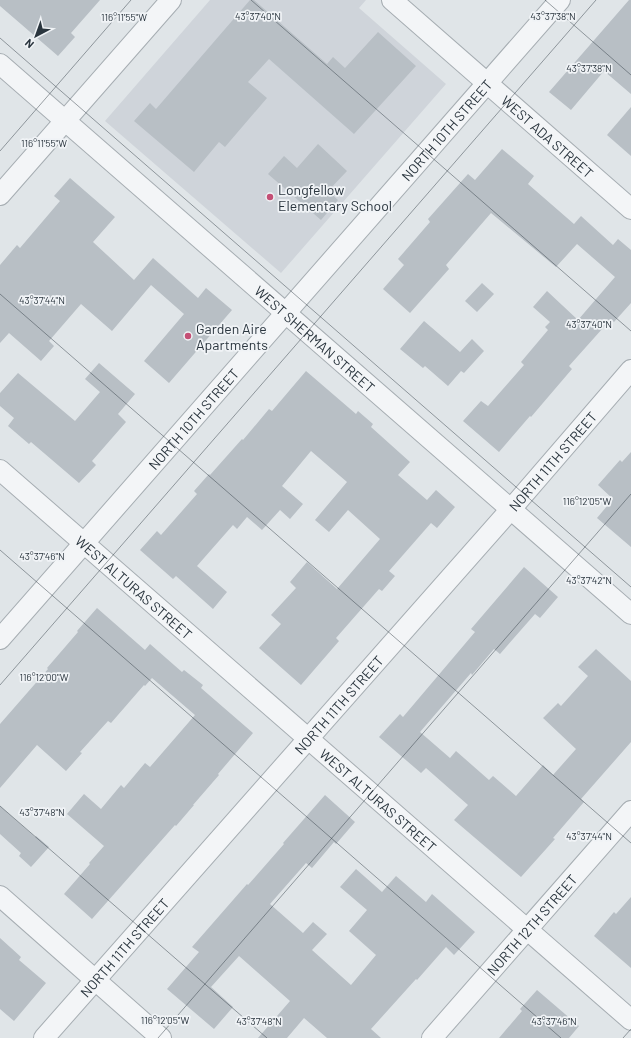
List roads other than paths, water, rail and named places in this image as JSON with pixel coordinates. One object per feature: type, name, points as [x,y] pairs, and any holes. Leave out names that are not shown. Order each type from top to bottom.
[{"type":"street","points":[[0,195],[171,0]]},
{"type":"street","name":"WEST ADA STREET","points":[[392,0],[631,209]]},
{"type":"street","name":"NORTH 10TH STREET","points":[[0,639],[560,0]]},
{"type":"street","name":"WEST SHERMAN STREET","points":[[0,64],[631,614]]},
{"type":"street","name":"NORTH 11TH STREET","points":[[44,1038],[511,509],[631,370]]},
{"type":"street","name":"WEST ALTURAS STREET","points":[[0,470],[631,1020]]},
{"type":"street","name":"NORTH 12TH STREET","points":[[432,1038],[631,811]]},
{"type":"street","points":[[0,896],[162,1038]]},
{"type":"place","name":"Longfellow Elementary School","points":[[270,197]]},
{"type":"place","name":"Garden Aire Apartments","points":[[188,336]]}]
